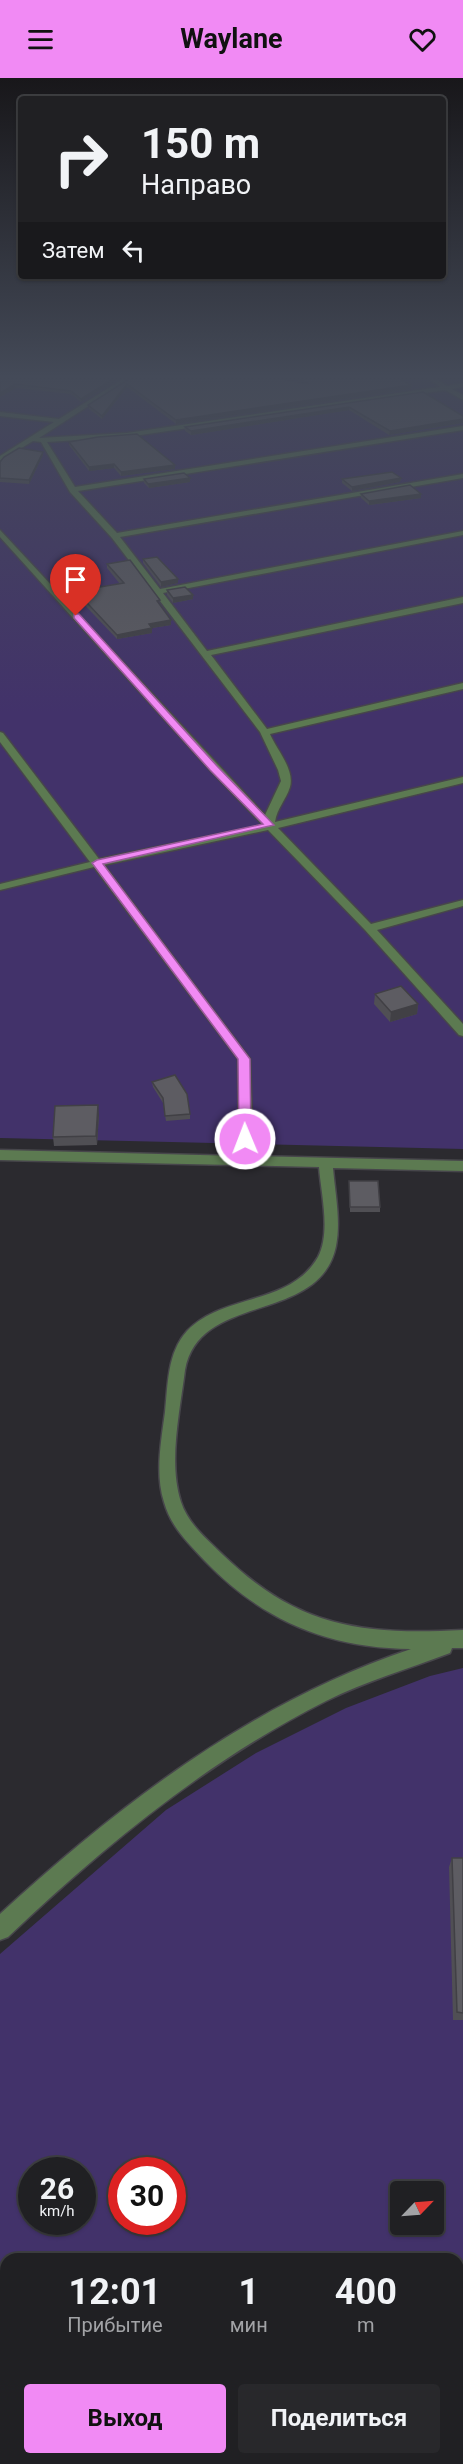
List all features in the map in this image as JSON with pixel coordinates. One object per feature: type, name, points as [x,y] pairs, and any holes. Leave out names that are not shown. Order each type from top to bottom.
[{"type":"street","points":[[73,490],[115,536],[265,732],[268,745],[285,773],[286,781],[284,790],[272,810],[269,825]]},
{"type":"street","points":[[115,536],[384,490]]},
{"type":"street","points":[[0,532],[214,768],[369,928],[463,1032]]},
{"type":"street","points":[[157,592],[463,533]]},
{"type":"street","points":[[204,654],[463,600]]},
{"type":"street","points":[[265,732],[463,686]]},
{"type":"street","points":[[0,735],[244,1059],[246,1159]]},
{"type":"street","points":[[0,887],[97,863],[309,818],[463,780]]},
{"type":"street","points":[[369,928],[463,903]]},
{"type":"street","points":[[0,1155],[246,1159],[463,1166]]},
{"type":"street","points":[[325,1161],[330,1233],[327,1255],[316,1274],[295,1290],[219,1317],[201,1326],[180,1357],[168,1456],[168,1480],[177,1514],[228,1572],[263,1602],[294,1618],[335,1633],[379,1641],[415,1643],[463,1641]]},
{"type":"street","points":[[0,1929],[154,1797],[219,1753],[282,1715],[342,1684],[407,1658],[463,1641]]},
{"type":"shaded area","points":[[0,490],[463,490],[463,1149],[0,1138]]},
{"type":"shaded area","points":[[463,1668],[463,2253],[0,2253],[0,1954],[166,1810],[256,1753],[346,1708],[430,1676]]},
{"type":"building","points":[[381,490],[417,490],[421,494],[369,501],[361,494]]},
{"type":"building","points":[[157,557],[178,579],[161,582],[143,559]]},
{"type":"building","points":[[130,560],[160,600],[157,601],[171,620],[149,624],[152,628],[117,635],[76,591],[124,583],[107,564]]},
{"type":"building","points":[[185,587],[193,595],[173,598],[167,590]]},
{"type":"building","points":[[401,986],[418,1004],[391,1012],[375,994]]},
{"type":"building","points":[[175,1075],[187,1094],[190,1114],[165,1116],[163,1098],[152,1082]]},
{"type":"building","points":[[98,1105],[96,1136],[53,1137],[55,1106]]},
{"type":"building","points":[[349,1181],[378,1181],[380,1207],[350,1207]]},
{"type":"building","points":[[452,1858],[463,1858],[463,2013],[457,2012]]},
{"type":"route","points":[[76,616],[269,825],[97,863],[244,1059],[245,1139]]}]
